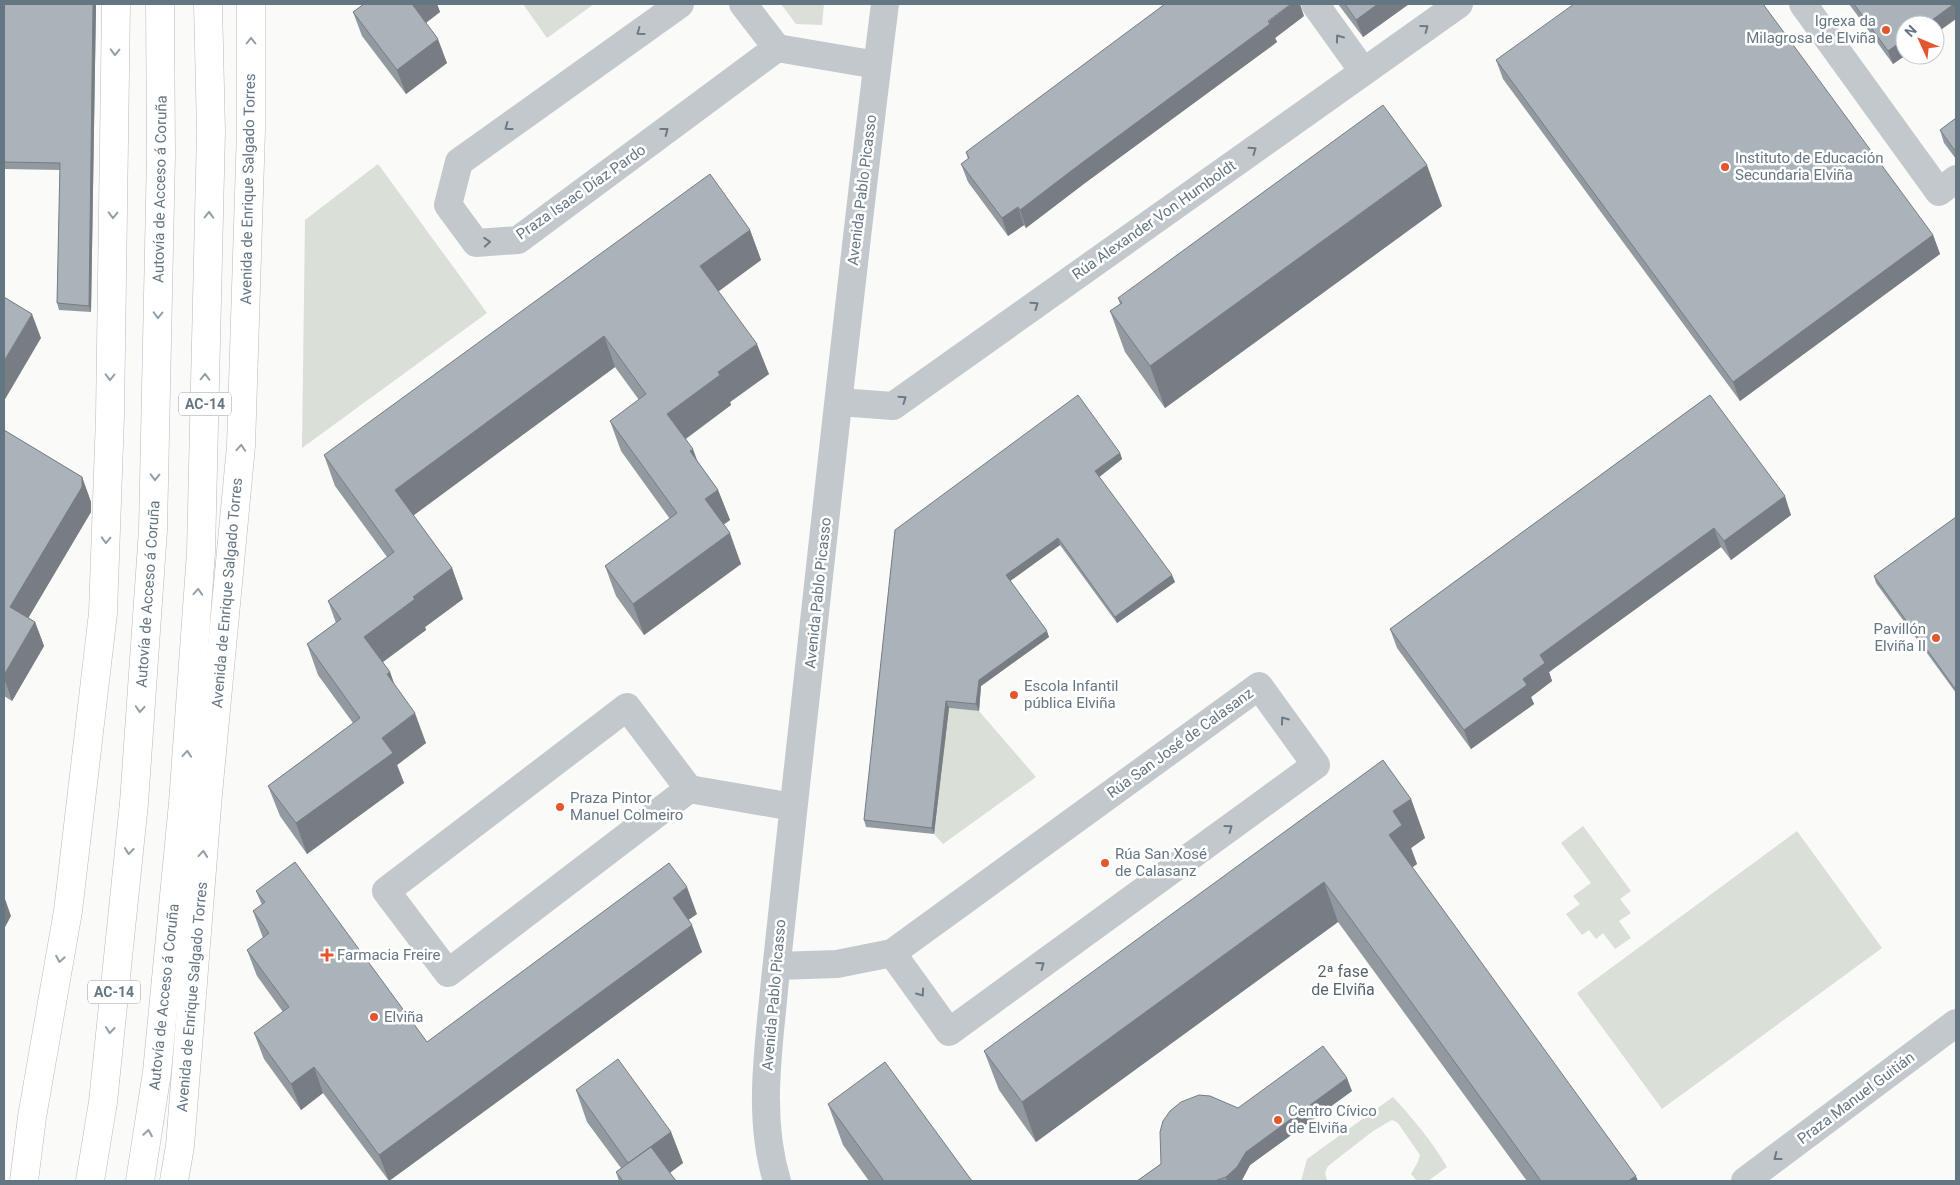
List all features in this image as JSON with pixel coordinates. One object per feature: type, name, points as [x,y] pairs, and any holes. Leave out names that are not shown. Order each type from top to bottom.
[{"type":"main road","points":[[24,1181],[32,1116],[68,911],[103,613],[110,416],[116,4]]},
{"type":"main road","name":"Autovía de Acceso á Coruña","points":[[90,1181],[103,1102],[134,803],[153,530],[161,154],[160,4]]},
{"type":"main road","name":"Autovía de Acceso á Coruña","points":[[140,1181],[157,1072],[183,803],[201,552],[211,131],[208,4]]},
{"type":"main road","name":"Avenida de Enrique Salgado Torres","points":[[174,1181],[180,1146],[208,794],[241,446],[251,130],[251,4]]},
{"type":"main road","points":[[10,1181],[32,1116]]},
{"type":"main road","points":[[179,1181],[180,1146]]},
{"type":"street","name":"Praza Isaac Díaz Pardo","points":[[680,4],[459,162],[448,205],[476,243],[518,240],[777,48]]},
{"type":"street","points":[[743,4],[777,48],[877,65]]},
{"type":"street","name":"Avenida Pablo Picasso","points":[[777,1181],[771,1161],[765,1116],[767,1065],[793,808],[864,161],[885,4]]},
{"type":"street","points":[[1315,4],[1363,71]]},
{"type":"street","name":"Rúa Alexander Von Humboldt","points":[[839,402],[893,406],[1459,4]]},
{"type":"street","points":[[1803,4],[1939,192],[1956,179]]},
{"type":"street","name":"Rúa San José de Calasanz","points":[[777,966],[837,964],[892,953],[1259,686],[1316,765],[949,1032],[892,953]]},
{"type":"street","points":[[689,789],[448,972],[386,891],[627,707],[689,789],[793,808]]},
{"type":"street","name":"Praza Manuel Guitián","points":[[1751,1179],[1956,1023]]},
{"type":"shaded area","points":[[523,4],[594,4],[547,38]]},
{"type":"shaded area","points":[[781,4],[824,4],[822,25],[796,24]]},
{"type":"shaded area","points":[[378,164],[487,313],[302,448],[305,220]]},
{"type":"shaded area","points":[[949,708],[979,711],[1036,777],[943,844],[934,834]]},
{"type":"shaded area","points":[[1583,826],[1631,891],[1620,899],[1631,913],[1619,921],[1631,938],[1615,949],[1603,933],[1596,939],[1589,930],[1582,935],[1566,914],[1580,904],[1573,896],[1591,883],[1561,843]]},
{"type":"shaded area","points":[[1797,831],[1882,948],[1662,1109],[1577,993]]},
{"type":"shaded area","points":[[1393,1097],[1422,1130],[1447,1167],[1428,1181],[1417,1181],[1411,1174],[1420,1155],[1398,1123],[1392,1120],[1373,1131],[1328,1166],[1325,1173],[1327,1180],[1330,1181],[1301,1181],[1307,1159]]},
{"type":"building","points":[[4,4],[93,4],[89,306],[57,303],[60,163],[4,162]]},
{"type":"building","points":[[364,4],[412,4],[438,39],[397,70],[353,12]]},
{"type":"building","points":[[1165,4],[1291,4],[1268,21],[1270,24],[1020,210],[1018,207],[1002,218],[961,164],[969,158],[966,152]]},
{"type":"building","points":[[1345,4],[1378,4],[1356,20]]},
{"type":"building","points":[[1574,4],[1763,4],[1933,235],[1733,382],[1496,60]]},
{"type":"building","points":[[1854,4],[1954,4],[1939,15],[1895,15],[1895,46],[1888,51]]},
{"type":"building","points":[[1383,105],[1427,165],[1150,366],[1110,311],[1122,303],[1118,298]]},
{"type":"building","points":[[1956,118],[1956,152],[1940,130]]},
{"type":"building","points":[[710,174],[750,230],[700,266],[757,344],[718,372],[720,375],[667,414],[693,449],[690,451],[718,490],[705,499],[730,533],[633,604],[605,566],[677,513],[610,421],[646,394],[604,336],[395,490],[452,568],[413,597],[415,599],[364,637],[390,672],[387,674],[415,713],[382,738],[393,753],[296,823],[268,786],[360,718],[307,644],[341,619],[328,601],[394,552],[324,455]]},
{"type":"building","points":[[4,297],[32,314],[4,361]]},
{"type":"building","points":[[1078,395],[1120,453],[1095,471],[1172,575],[1115,617],[1058,538],[1006,575],[1047,631],[979,680],[976,704],[946,701],[932,828],[864,820],[895,530]]},
{"type":"building","points":[[1710,395],[1785,496],[1724,541],[1714,528],[1540,655],[1545,663],[1523,679],[1527,685],[1464,730],[1390,629]]},
{"type":"building","points":[[4,430],[82,477],[82,487],[10,607],[35,622],[4,675]]},
{"type":"building","name":"Pavillón Elviña II","points":[[1956,517],[1956,690],[1874,576]]},
{"type":"building","points":[[1383,760],[1411,799],[1393,811],[1402,825],[1389,835],[1636,1176],[1628,1181],[1541,1181],[1324,882],[1022,1102],[984,1051]]},
{"type":"building","points":[[295,862],[427,1042],[669,863],[687,887],[673,898],[692,925],[379,1155],[314,1067],[291,1084],[254,1033],[289,1007],[247,950],[269,933],[253,911],[265,902],[256,891]]},
{"type":"building","name":"Centro Cívico de Elviña","points":[[1323,1046],[1347,1078],[1246,1152],[1237,1167],[1226,1177],[1215,1181],[1137,1181],[1161,1164],[1160,1132],[1163,1121],[1170,1111],[1181,1102],[1199,1095],[1210,1096],[1238,1108]]},
{"type":"building","points":[[618,1059],[671,1132],[628,1163],[576,1090]]},
{"type":"building","points":[[885,1062],[972,1181],[884,1181],[828,1104]]},
{"type":"building","points":[[651,1147],[676,1181],[623,1181],[616,1172]]},
{"type":"place","name":"Igrexa da Milagrosa de Elviña","points":[[1886,30]]},
{"type":"place","name":"Instituto de Educación Secundaria Elviña","points":[[1725,167]]},
{"type":"place","name":"Pavillón Elviña II","points":[[1936,638]]},
{"type":"place","name":"Escola Infantil pública Elviña","points":[[1014,695]]},
{"type":"place","name":"Praza Pintor Manuel Colmeiro","points":[[560,807]]},
{"type":"place","name":"Rúa San Xosé de Calasanz","points":[[1105,863]]},
{"type":"place","name":"Farmacia Freire","points":[[327,955]]},
{"type":"place","name":"Elviña","points":[[374,1017]]},
{"type":"place","name":"Centro Cívico de Elviña","points":[[1278,1120]]},
{"type":"district","name":"2ª fase de Elviña","points":[[1343,980]]}]
